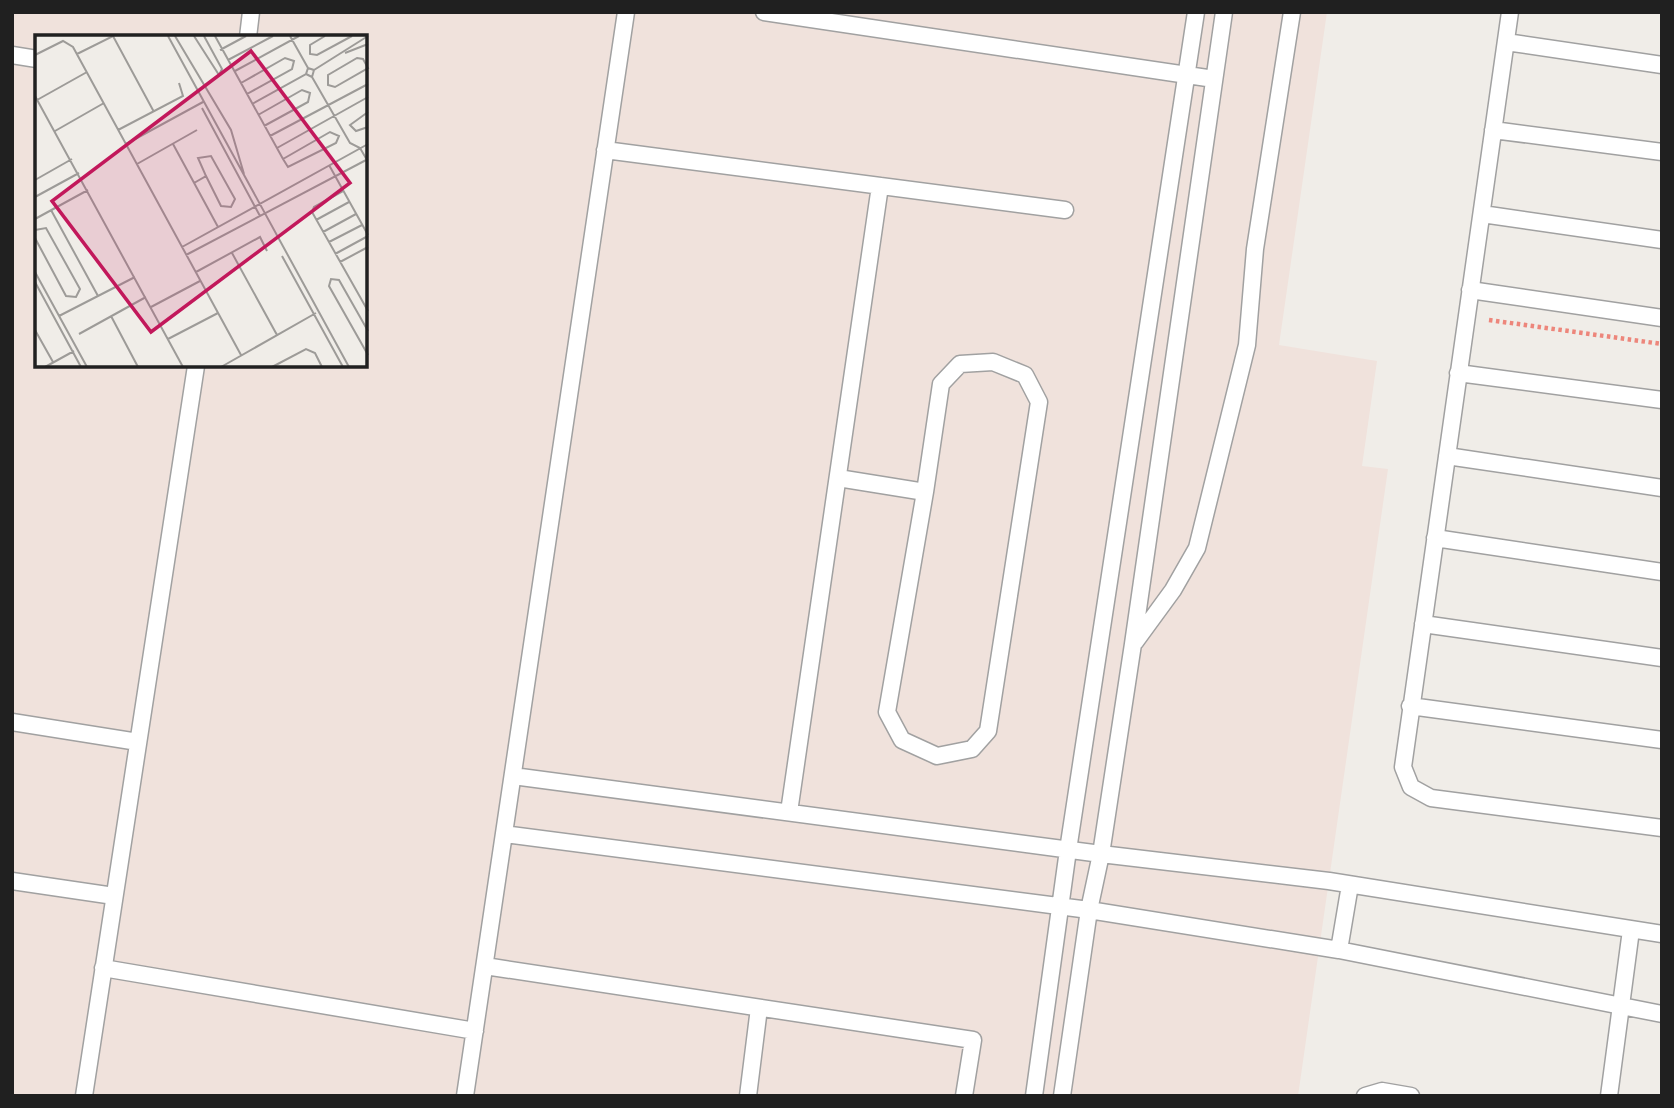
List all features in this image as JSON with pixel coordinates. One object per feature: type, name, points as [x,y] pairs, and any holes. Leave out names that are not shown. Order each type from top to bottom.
[{"type":"lane","points":[[248,35],[251,12]]},
{"type":"lane","points":[[465,1096],[626,12]]},
{"type":"lane","points":[[764,12],[1214,79]]},
{"type":"lane","points":[[1034,1096],[1068,849],[1196,12]]},
{"type":"lane","points":[[1062,1096],[1089,910],[1101,855],[1133,644],[1224,12]]},
{"type":"lane","points":[[1133,644],[1173,590],[1197,548],[1247,345],[1255,249],[1292,12]]},
{"type":"lane","points":[[1510,12],[1403,767],[1411,788],[1431,798],[1662,828]]},
{"type":"lane","points":[[1506,42],[1662,65]]},
{"type":"lane","points":[[12,55],[35,59]]},
{"type":"lane","points":[[1493,131],[1662,152]]},
{"type":"lane","points":[[605,150],[1065,210]]},
{"type":"lane","points":[[789,812],[880,186]]},
{"type":"lane","points":[[1482,214],[1662,240]]},
{"type":"lane","points":[[1471,290],[1662,318]]},
{"type":"lane","points":[[993,362],[1025,375],[1039,402],[988,730],[972,750],[937,756],[902,740],[887,712],[925,492],[941,384],[960,364],[993,362]]},
{"type":"lane","points":[[84,1096],[197,368]]},
{"type":"lane","points":[[1458,373],[1662,400]]},
{"type":"lane","points":[[1447,456],[1662,488]]},
{"type":"lane","points":[[838,478],[925,492]]},
{"type":"lane","points":[[1435,538],[1662,572]]},
{"type":"lane","points":[[1423,624],[1662,657]]},
{"type":"lane","points":[[1410,706],[1662,740]]},
{"type":"lane","points":[[12,722],[138,742]]},
{"type":"lane","points":[[513,776],[1101,855],[1350,884],[1662,934]]},
{"type":"lane","points":[[504,834],[1089,910],[1339,950],[1662,1014]]},
{"type":"lane","points":[[12,881],[114,896]]},
{"type":"lane","points":[[1339,950],[1350,884]]},
{"type":"lane","points":[[1609,1096],[1631,929]]},
{"type":"lane","points":[[485,966],[972,1040],[964,1096]]},
{"type":"lane","points":[[103,968],[475,1031]]},
{"type":"lane","points":[[748,1096],[758,1008]]},
{"type":"lane","points":[[1365,1096],[1382,1091],[1411,1096]]},
{"type":"path","points":[[1489,320],[1662,344]]},
{"type":"shaded area","points":[[12,12],[1327,12],[1279,345],[1377,361],[1362,466],[1388,469],[1298,1096],[12,1096]]}]
